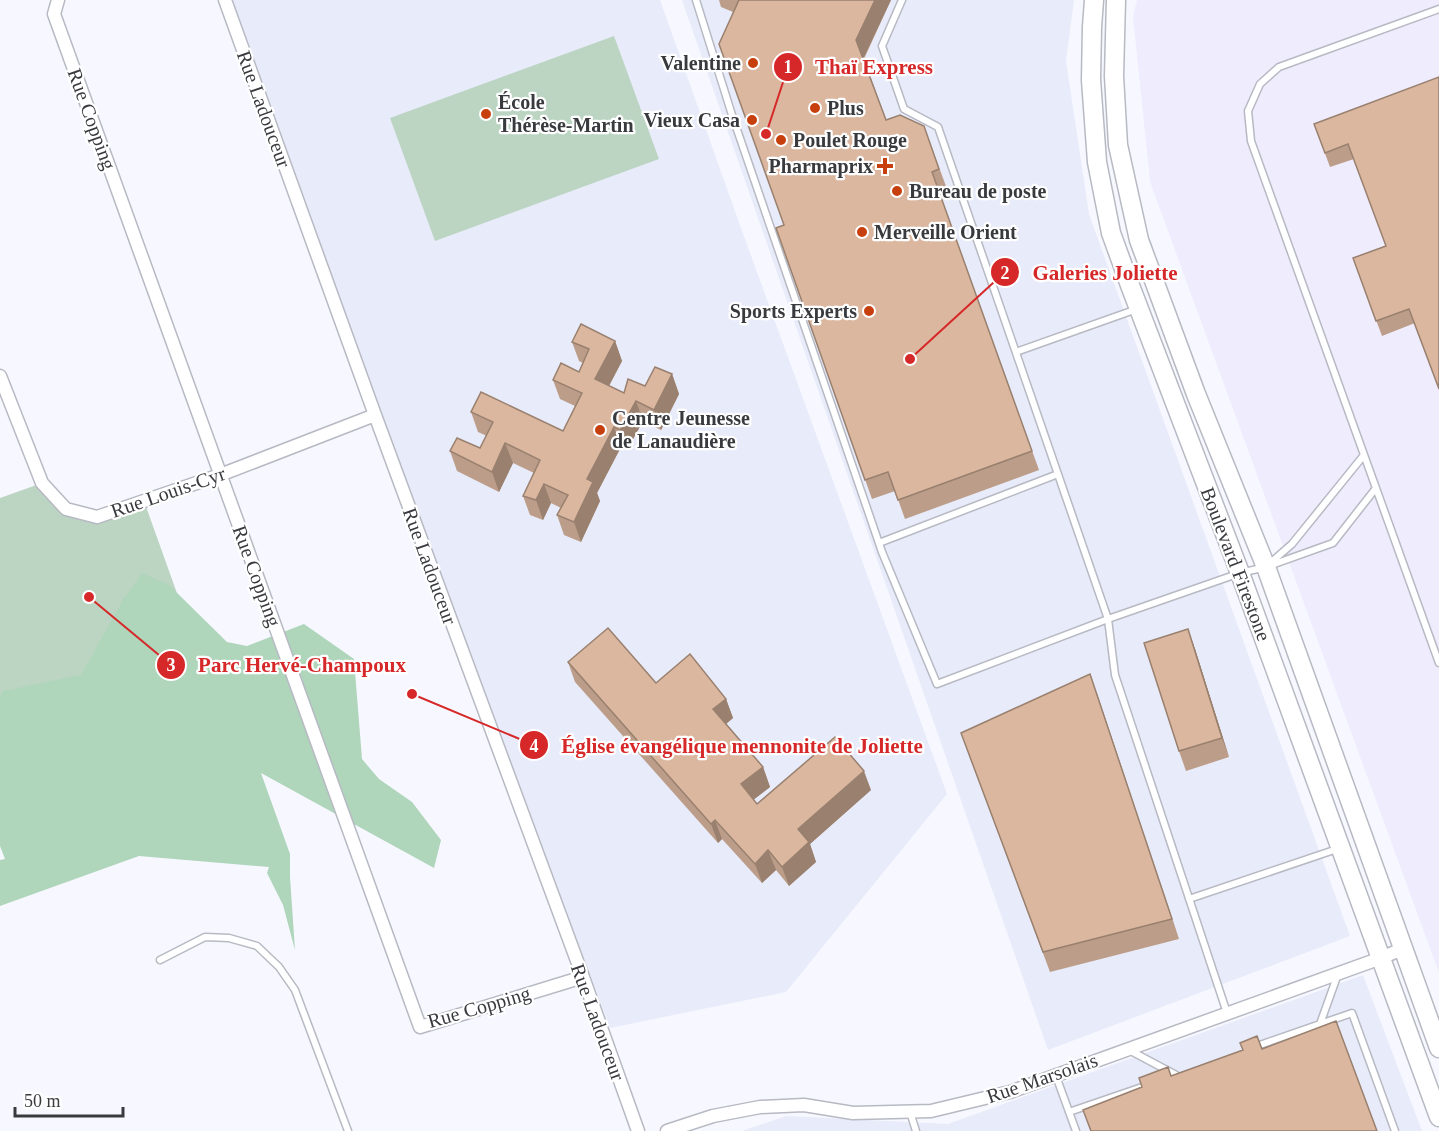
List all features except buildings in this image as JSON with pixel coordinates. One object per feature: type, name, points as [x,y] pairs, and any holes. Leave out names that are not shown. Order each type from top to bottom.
[{"type":"main road","name":"Boulevard Firestone","points":[[1094,0],[1091,80],[1097,162],[1112,233],[1240,573],[1439,1117]]},
{"type":"main road","name":"Boulevard Firestone","points":[[1116,0],[1114,76],[1118,145],[1139,240],[1196,394],[1266,567],[1439,1048]]},
{"type":"street","name":"Rue Copping","points":[[58,0],[54,14],[420,1027],[583,977]]},
{"type":"street","name":"Rue Ladouceur","points":[[225,0],[638,1131]]},
{"type":"street","name":"Rue Louis-Cyr","points":[[0,376],[42,483],[66,509],[97,517],[220,475],[375,415]]},
{"type":"street","name":"Rue Marsolais","points":[[667,1131],[713,1116],[760,1107],[804,1105],[853,1113],[931,1111],[1010,1092],[1402,949]]},
{"type":"lane","points":[[696,0],[732,115],[879,543],[937,684],[1108,619],[1333,543],[1376,488]]},
{"type":"lane","points":[[902,0],[882,46],[904,110],[938,127],[1108,619],[1115,675],[1227,1013]]},
{"type":"lane","points":[[1439,9],[1279,67],[1260,84],[1248,111],[1251,141],[1439,663]]},
{"type":"lane","points":[[1016,352],[1139,309]]},
{"type":"lane","points":[[1266,567],[1293,544],[1364,455]]},
{"type":"lane","points":[[879,543],[1058,474]]},
{"type":"lane","points":[[1189,899],[1340,848]]},
{"type":"lane","points":[[160,960],[205,937],[229,938],[256,946],[279,967],[295,990],[346,1130]]},
{"type":"lane","points":[[1320,1024],[1338,973]]},
{"type":"lane","points":[[1243,1051],[1352,1013],[1395,1131]]},
{"type":"lane","points":[[1126,1049],[1176,1075]]},
{"type":"lane","points":[[1166,1078],[1187,1071]]},
{"type":"lane","points":[[1056,1075],[1076,1131]]},
{"type":"lane","points":[[1069,1112],[1155,1082]]},
{"type":"lane","points":[[909,1112],[916,1131]]},
{"type":"shaded area","points":[[231,0],[660,0],[947,794],[786,992],[610,1028],[360,357]]},
{"type":"shaded area","points":[[682,0],[1074,0],[1066,61],[1089,214],[1350,936],[1048,1050]]},
{"type":"shaded area","points":[[1137,0],[1439,0],[1439,973],[1150,182],[1133,17]]},
{"type":"shaded area","points":[[1363,975],[1422,1131],[742,1131],[786,1116],[948,1124]]},
{"type":"green space","points":[[614,36],[659,159],[435,241],[390,118]]},
{"type":"green space","points":[[42,483],[66,509],[97,517],[144,501],[207,677],[0,755],[0,498]]},
{"type":"green space","points":[[142,573],[169,585],[227,642],[247,646],[304,624],[354,659],[362,759],[379,779],[412,802],[441,840],[434,868],[261,773],[290,854],[295,950],[283,905],[267,873],[269,867],[139,856],[0,906],[0,860],[5,859],[0,846],[0,697],[3,691],[81,675],[124,598]]},
{"type":"place","name":"Valentine","points":[[753,63]]},
{"type":"place","name":"Plus","points":[[815,108]]},
{"type":"place","name":"École Thérèse-Martin","points":[[486,114]]},
{"type":"place","name":"Vieux Casa","points":[[752,120]]},
{"type":"place","name":"Thaï Express","points":[[766,134]]},
{"type":"place","name":"Poulet Rouge","points":[[781,140]]},
{"type":"place","name":"Pharmaprix","points":[[885,166]]},
{"type":"place","name":"Bureau de poste","points":[[897,191]]},
{"type":"place","name":"Merveille Orient","points":[[862,232]]},
{"type":"place","name":"Sports Experts","points":[[869,311]]},
{"type":"place","name":"Galeries Joliette","points":[[910,359]]},
{"type":"place","name":"Centre Jeunesse de Lanaudière","points":[[600,430]]},
{"type":"place","name":"Parc Hervé-Champoux","points":[[89,597]]},
{"type":"place","name":"Église évangélique mennonite de Joliette","points":[[412,694]]}]
